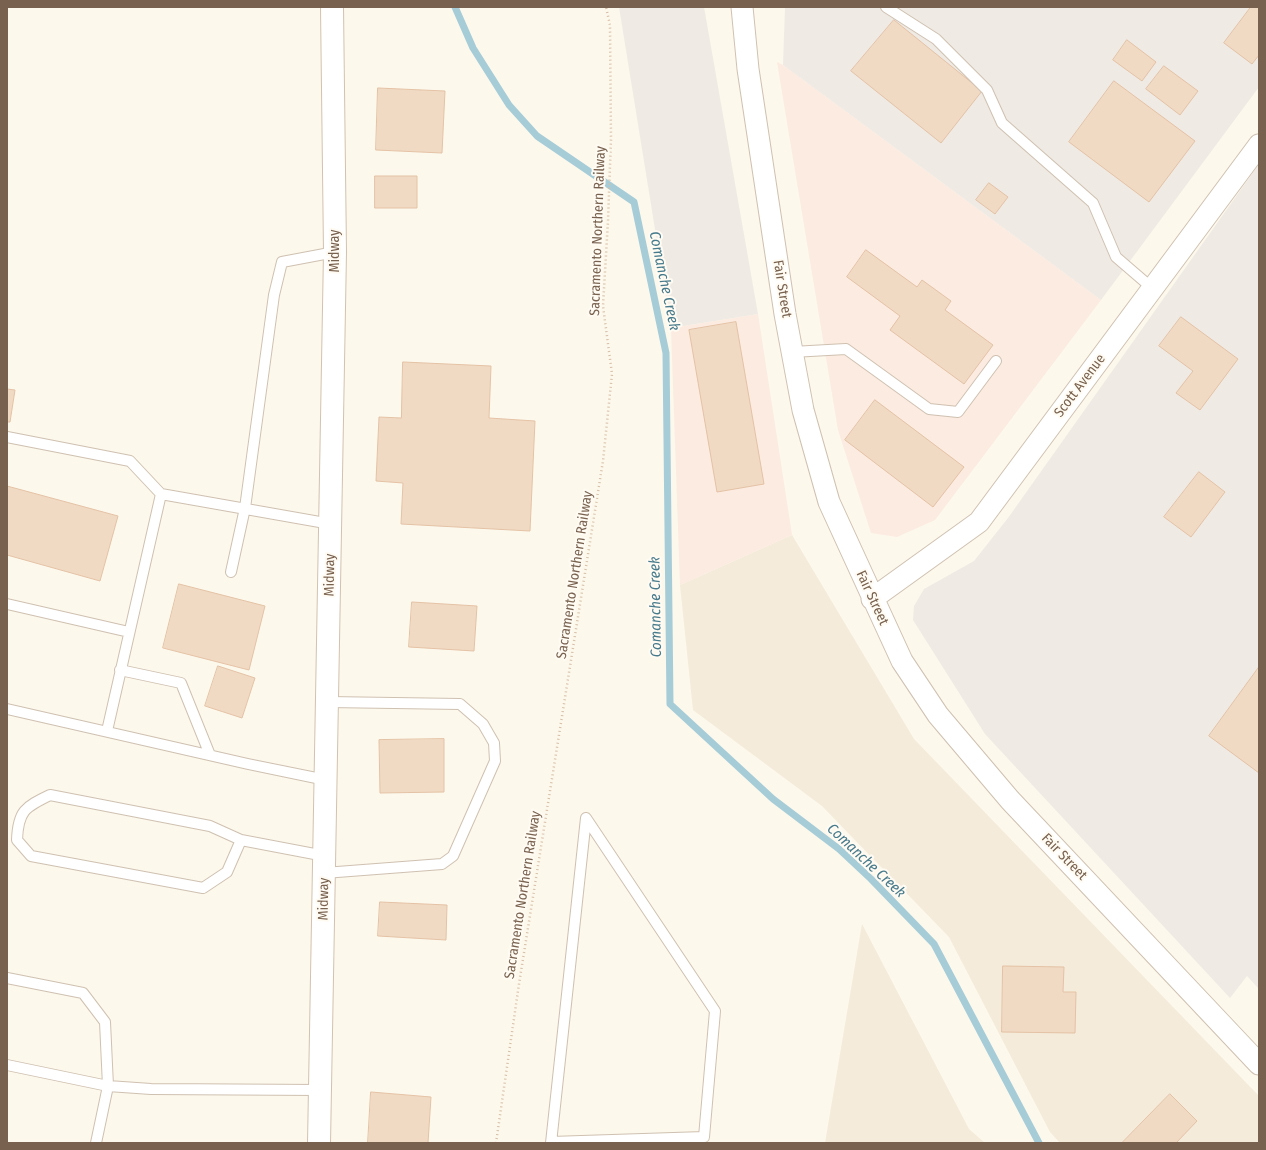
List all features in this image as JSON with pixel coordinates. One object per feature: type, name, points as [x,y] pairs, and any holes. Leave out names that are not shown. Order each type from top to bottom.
[{"type":"main road","name":"Midway","points":[[319,1143],[335,252],[332,7]]},
{"type":"street","name":"Fair Street","points":[[742,7],[748,69],[792,352],[803,410],[829,502],[902,662],[938,715],[1010,800],[1259,1064]]},
{"type":"street","name":"Scott Avenue","points":[[872,599],[978,522],[1259,145]]},
{"type":"lane","points":[[886,7],[936,39],[987,90],[1002,123],[1093,203],[1116,257],[1152,288]]},
{"type":"lane","points":[[231,572],[245,508],[274,295],[282,262],[335,252]]},
{"type":"lane","points":[[792,352],[846,349],[929,409],[958,412],[996,361]]},
{"type":"lane","points":[[7,436],[130,462],[161,494],[331,524]]},
{"type":"lane","points":[[107,731],[161,494]]},
{"type":"lane","points":[[7,604],[129,632]]},
{"type":"lane","points":[[120,670],[181,684],[210,755]]},
{"type":"lane","points":[[241,840],[227,872],[203,888],[31,856],[17,840],[18,822],[29,805],[50,795],[210,826],[241,840],[325,865],[442,864],[453,856],[495,761],[494,743],[483,724],[460,704],[328,702]]},
{"type":"lane","points":[[7,709],[326,780]]},
{"type":"lane","points":[[586,818],[715,1011],[704,1137],[551,1142],[560,1063],[586,818]]},
{"type":"lane","points":[[7,978],[83,993],[105,1022],[108,1086],[96,1143]]},
{"type":"lane","points":[[7,1065],[108,1086],[151,1090],[320,1090]]},
{"type":"path","name":"Sacramento Northern Railway","points":[[496,1143],[520,976],[603,461],[612,374],[603,306],[611,139],[610,25],[606,7]]},
{"type":"shaded area","points":[[619,7],[704,7],[758,314],[671,328]]},
{"type":"shaded area","points":[[785,7],[1259,7],[1259,87],[1101,300],[783,65]]},
{"type":"shaded area","points":[[777,62],[1101,300],[935,520],[897,537],[871,533],[838,430]]},
{"type":"shaded area","points":[[1259,164],[1259,989],[1247,976],[1230,998],[985,734],[913,620],[914,606],[924,589],[974,561],[1008,518]]},
{"type":"shaded area","points":[[758,314],[792,535],[680,585],[671,328]]},
{"type":"shaded area","points":[[792,535],[914,739],[1259,1096],[1259,1143],[1060,1143],[1050,1132],[949,937],[822,806],[693,710],[680,585]]},
{"type":"shaded area","points":[[862,924],[969,1129],[985,1143],[825,1143]]},
{"type":"building","points":[[1251,7],[1259,7],[1259,55],[1252,64],[1224,43]]},
{"type":"building","points":[[894,20],[982,91],[941,143],[851,71]]},
{"type":"building","points":[[1127,40],[1156,62],[1142,81],[1113,60]]},
{"type":"building","points":[[1164,66],[1198,91],[1180,115],[1146,89]]},
{"type":"building","points":[[1114,81],[1195,141],[1149,202],[1069,142]]},
{"type":"building","points":[[378,88],[445,91],[442,153],[376,150]]},
{"type":"building","points":[[375,176],[417,176],[417,208],[375,208]]},
{"type":"building","points":[[989,183],[1008,197],[995,214],[976,200]]},
{"type":"building","points":[[866,250],[917,287],[922,280],[951,301],[945,310],[993,345],[964,384],[890,330],[900,316],[847,277]]},
{"type":"building","points":[[1181,317],[1238,359],[1200,410],[1176,393],[1193,371],[1159,346]]},
{"type":"building","points":[[736,322],[764,484],[717,492],[689,330]]},
{"type":"building","points":[[403,362],[491,366],[489,418],[535,421],[530,531],[401,524],[403,483],[376,481],[379,417],[401,418]]},
{"type":"building","points":[[7,389],[15,390],[10,422],[7,422]]},
{"type":"building","points":[[875,400],[964,467],[933,507],[845,440]]},
{"type":"building","points":[[1199,472],[1225,492],[1191,537],[1164,517]]},
{"type":"building","points":[[7,486],[118,516],[100,581],[7,555]]},
{"type":"building","points":[[179,584],[265,606],[249,670],[163,648]]},
{"type":"building","points":[[412,602],[477,606],[474,651],[409,647]]},
{"type":"building","points":[[218,666],[255,678],[242,718],[205,706]]},
{"type":"building","points":[[1259,667],[1259,773],[1209,736]]},
{"type":"building","points":[[444,739],[444,792],[380,793],[379,740]]},
{"type":"building","points":[[380,902],[447,905],[446,940],[378,936]]},
{"type":"building","points":[[1003,966],[1064,967],[1063,992],[1076,992],[1075,1033],[1002,1032]]},
{"type":"building","points":[[371,1092],[431,1097],[428,1143],[368,1143]]},
{"type":"building","points":[[1170,1094],[1197,1121],[1176,1143],[1122,1143]]},
{"type":"waterway","name":"Comanche Creek","points":[[455,7],[473,48],[509,105],[537,136],[634,202],[666,353],[670,704],[773,799],[839,849],[871,879],[934,944],[1039,1143]]}]
